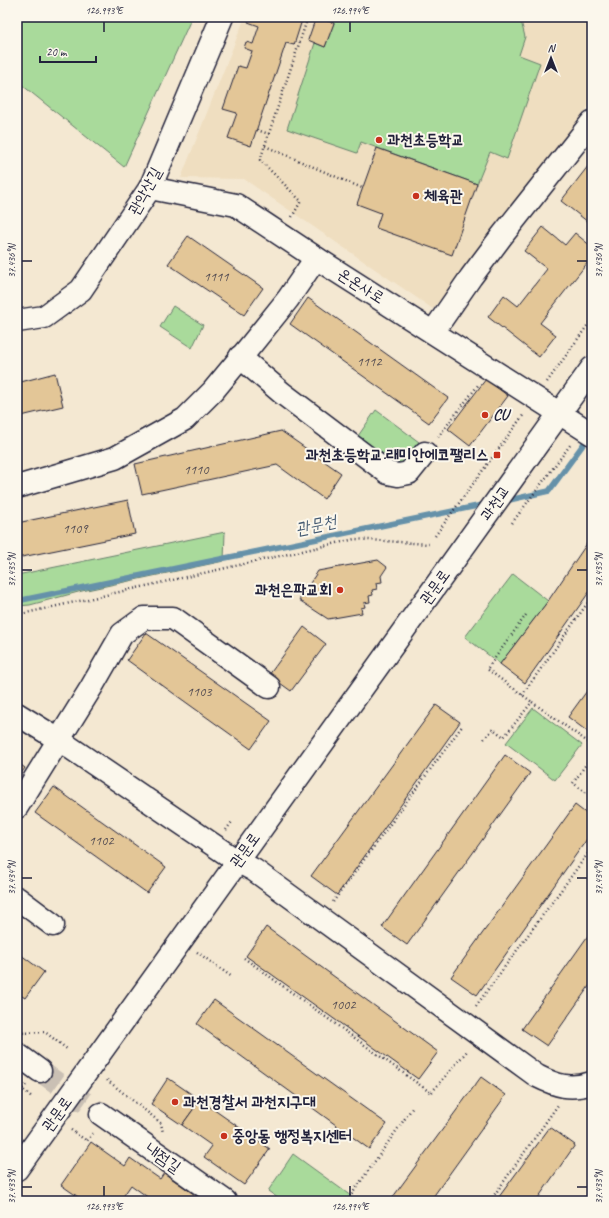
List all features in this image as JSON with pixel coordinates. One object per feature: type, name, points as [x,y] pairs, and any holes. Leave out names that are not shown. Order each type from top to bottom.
[{"type":"street","name":"관악산길","points":[[17,321],[44,317],[81,290],[150,188],[222,17]]},
{"type":"street","points":[[433,332],[471,277],[592,122]]},
{"type":"street","name":"온온사로","points":[[150,188],[236,205],[316,258],[560,413],[584,436]]},
{"type":"street","points":[[17,487],[115,458],[185,419],[213,391],[251,345],[288,298],[316,258]]},
{"type":"street","points":[[240,357],[282,393],[388,473],[398,475],[409,473],[425,453]]},
{"type":"street","points":[[560,413],[592,368]]},
{"type":"street","name":"과천교","points":[[474,532],[560,413]]},
{"type":"street","name":"관문로","points":[[17,1169],[474,532]]},
{"type":"street","points":[[17,807],[92,688],[122,634],[144,618],[173,618],[269,688]]},
{"type":"street","points":[[17,714],[59,740],[237,861],[254,870],[537,1076],[552,1084],[565,1087],[592,1083]]},
{"type":"street","points":[[17,898],[53,925]]},
{"type":"street","points":[[17,1054],[40,1071]]},
{"type":"street","name":"내점길","points":[[101,1114],[225,1201]]},
{"type":"path","points":[[291,218],[301,201],[260,160],[308,17]]},
{"type":"path","points":[[257,130],[269,134]]},
{"type":"path","points":[[265,146],[362,188]]},
{"type":"path","points":[[435,536],[592,319]]},
{"type":"path","points":[[425,453],[491,370]]},
{"type":"path","points":[[512,523],[548,474],[584,436]]},
{"type":"path","points":[[17,615],[355,539],[429,544]]},
{"type":"path","points":[[522,695],[592,597]]},
{"type":"path","points":[[526,615],[488,669],[592,745]]},
{"type":"path","points":[[484,739],[493,729],[504,737],[532,702]]},
{"type":"path","points":[[331,904],[463,725]]},
{"type":"path","points":[[592,756],[573,783],[592,797]]},
{"type":"path","points":[[474,1009],[592,848]]},
{"type":"path","points":[[196,952],[232,977]]},
{"type":"path","points":[[244,958],[431,1093],[470,1048]]},
{"type":"path","points":[[17,1033],[45,1032],[67,1049]]},
{"type":"path","points":[[107,1080],[161,1123],[170,1162]]},
{"type":"path","points":[[22,1089],[33,1098]]},
{"type":"path","points":[[490,1201],[560,1102]]},
{"type":"path","points":[[347,1201],[413,1107]]},
{"type":"path","points":[[71,1130],[87,1141]]},
{"type":"shaded area","name":"과천초등학교","points":[[245,17],[592,17],[592,102],[433,309],[244,179],[181,178]]},
{"type":"green space","points":[[17,17],[192,17],[124,167],[17,81]]},
{"type":"green space","points":[[323,17],[520,17],[525,37],[519,55],[540,63],[507,159],[490,152],[477,184],[361,142],[357,153],[287,129],[315,43],[325,47],[334,23],[322,19]]},
{"type":"green space","points":[[173,306],[203,325],[192,348],[160,327]]},
{"type":"green space","points":[[376,410],[419,442],[402,467],[358,436]]},
{"type":"green space","points":[[225,532],[224,561],[82,591],[30,605],[17,606],[17,575]]},
{"type":"green space","points":[[513,574],[548,601],[500,664],[465,637]]},
{"type":"green space","points":[[533,708],[582,745],[555,780],[506,743]]},
{"type":"green space","points":[[293,1154],[351,1196],[347,1201],[282,1201],[268,1191]]},
{"type":"building","points":[[250,17],[303,17],[294,45],[286,43],[251,146],[228,138],[237,113],[223,109],[238,66],[246,68],[252,51],[244,48],[246,42],[253,44],[259,26],[248,22]]},
{"type":"building","points":[[316,17],[334,23],[325,47],[308,40]]},
{"type":"building","name":"체육관","points":[[377,148],[477,184],[452,255],[376,228],[381,213],[357,204]]},
{"type":"building","points":[[592,161],[592,216],[588,222],[561,201]]},
{"type":"building","points":[[543,227],[565,245],[575,233],[592,247],[592,257],[540,323],[556,335],[539,357],[488,317],[504,295],[518,306],[547,269],[524,251]]},
{"type":"building","points":[[188,236],[263,288],[244,315],[168,264]]},
{"type":"building","points":[[308,298],[448,398],[429,423],[290,324]]},
{"type":"building","points":[[55,373],[63,406],[17,417],[17,383]]},
{"type":"building","points":[[486,379],[508,396],[470,446],[448,429]]},
{"type":"building","points":[[281,431],[341,473],[324,499],[277,465],[142,494],[135,464]]},
{"type":"building","points":[[128,500],[135,534],[17,558],[17,523]]},
{"type":"building","points":[[592,536],[592,588],[525,683],[500,664],[548,601]]},
{"type":"building","name":"과천은파교회","points":[[378,560],[387,567],[381,576],[382,582],[376,583],[377,589],[372,590],[373,595],[369,596],[370,602],[364,603],[365,607],[361,608],[362,613],[328,619],[299,600],[318,571]]},
{"type":"building","points":[[304,627],[326,644],[291,691],[269,675]]},
{"type":"building","points":[[146,633],[271,721],[251,749],[127,660]]},
{"type":"building","points":[[592,684],[592,735],[568,717]]},
{"type":"building","points":[[436,705],[460,722],[337,895],[311,876]]},
{"type":"building","points":[[505,755],[530,773],[407,945],[382,927]]},
{"type":"building","points":[[17,762],[25,768],[17,779]]},
{"type":"building","points":[[54,787],[166,867],[147,893],[35,813]]},
{"type":"building","points":[[575,805],[592,818],[592,832],[477,995],[451,977]]},
{"type":"building","points":[[266,927],[438,1052],[418,1079],[246,956]]},
{"type":"building","points":[[592,930],[592,982],[547,1046],[522,1029]]},
{"type":"building","points":[[17,952],[44,972],[25,998],[17,993]]},
{"type":"building","points":[[214,1000],[387,1124],[369,1149],[197,1024]]},
{"type":"building","points":[[481,1077],[506,1095],[430,1201],[390,1201]]},
{"type":"building","name":"과천경찰서 과천지구대","points":[[168,1078],[200,1100],[182,1125],[151,1104]]},
{"type":"building","name":"중앙동 행정복지센터","points":[[200,1100],[270,1149],[244,1185],[204,1157],[212,1146],[182,1125]]},
{"type":"building","points":[[550,1127],[575,1145],[536,1201],[496,1201]]},
{"type":"building","points":[[91,1142],[125,1166],[130,1158],[160,1179],[164,1173],[198,1197],[196,1201],[153,1201],[131,1185],[120,1201],[84,1201],[61,1185]]},
{"type":"waterway","name":"관문천","points":[[505,501],[549,491],[588,438]]},
{"type":"waterway","name":"관문천","points":[[17,601],[487,504]]},
{"type":"tunnel","points":[[40,1071],[101,1114]]},
{"type":"place","name":"과천초등학교","points":[[379,140]]},
{"type":"place","name":"체육관","points":[[416,196]]},
{"type":"place","name":"CU","points":[[485,415]]},
{"type":"place","name":"과천초등학교.래미안에코팰리스","points":[[497,455]]},
{"type":"place","name":"과천은파교회","points":[[340,590]]},
{"type":"place","name":"과천경찰서 과천지구대","points":[[175,1102]]},
{"type":"place","name":"중앙동 행정복지센터","points":[[224,1136]]}]
